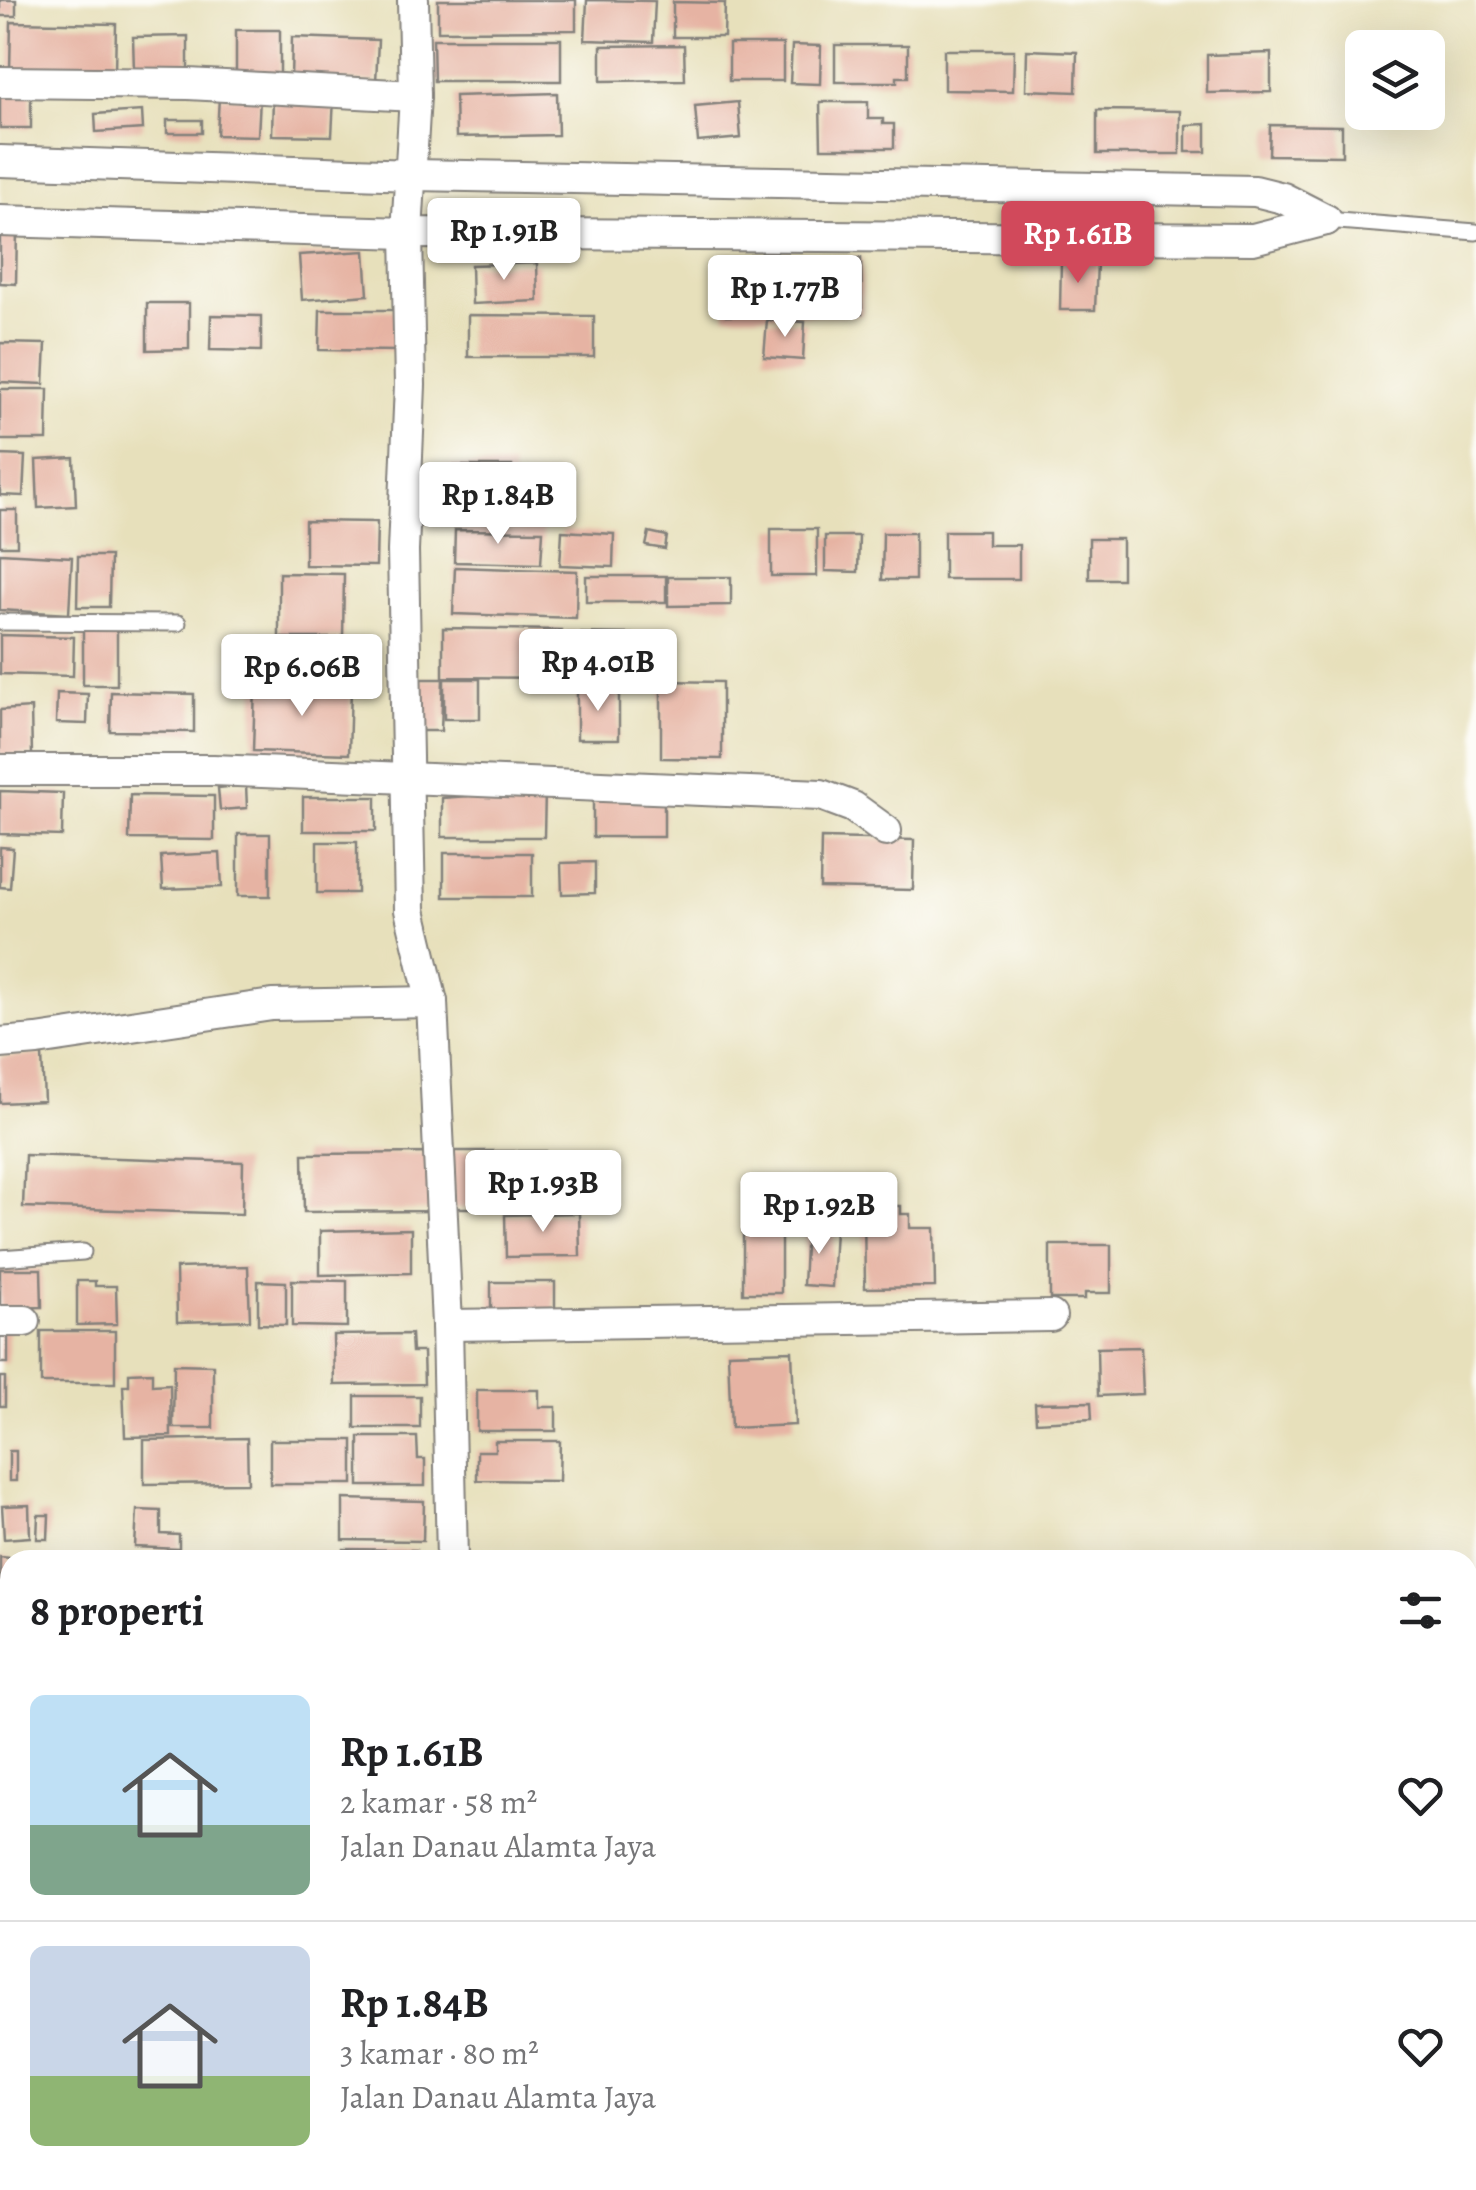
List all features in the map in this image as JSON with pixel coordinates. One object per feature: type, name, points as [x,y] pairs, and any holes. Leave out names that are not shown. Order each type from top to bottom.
[{"type":"street","points":[[414,0],[413,175],[407,233],[410,385],[402,551],[410,910],[432,1002],[447,1325],[452,1550]]},
{"type":"street","points":[[0,82],[188,84],[415,96]]},
{"type":"street","points":[[0,161],[413,175],[1255,191],[1283,198],[1326,220]]},
{"type":"street","points":[[0,221],[407,233],[1254,240],[1326,220]]},
{"type":"street","points":[[0,770],[213,770],[821,796],[853,808],[886,831]]},
{"type":"street","points":[[0,1043],[272,1005],[432,1002]]},
{"type":"street","points":[[447,1325],[1051,1316]]},
{"type":"lane","points":[[1326,220],[1476,232]]},
{"type":"lane","points":[[0,622],[178,623]]},
{"type":"lane","points":[[0,1258],[83,1252]]},
{"type":"building","points":[[0,0],[16,0],[16,16],[0,16]]},
{"type":"building","points":[[438,0],[576,0],[576,30],[438,31]]},
{"type":"building","points":[[587,0],[655,1],[653,42],[585,40]]},
{"type":"building","points":[[673,2],[725,3],[724,37],[673,37]]},
{"type":"building","points":[[11,22],[116,24],[115,73],[10,71]]},
{"type":"building","points":[[236,30],[280,30],[280,75],[236,75]]},
{"type":"building","points":[[188,36],[188,70],[134,71],[133,37]]},
{"type":"building","points":[[292,37],[378,40],[376,82],[291,79]]},
{"type":"building","points":[[433,39],[561,39],[561,81],[434,81]]},
{"type":"building","points":[[729,44],[783,44],[783,81],[729,81]]},
{"type":"building","points":[[684,45],[685,80],[601,81],[601,46]]},
{"type":"building","points":[[792,45],[821,46],[820,84],[790,83]]},
{"type":"building","points":[[835,45],[908,45],[908,77],[897,77],[897,82],[835,82]]},
{"type":"building","points":[[944,50],[1014,50],[1013,91],[944,90]]},
{"type":"building","points":[[1027,50],[1077,52],[1076,92],[1026,90]]},
{"type":"building","points":[[1271,53],[1271,92],[1207,93],[1207,55]]},
{"type":"building","points":[[0,84],[31,84],[31,128],[0,128]]},
{"type":"building","points":[[557,93],[558,135],[456,137],[455,96]]},
{"type":"building","points":[[219,96],[260,98],[258,136],[217,135]]},
{"type":"building","points":[[273,96],[334,98],[332,136],[272,135]]},
{"type":"building","points":[[738,102],[741,138],[698,142],[695,106]]},
{"type":"building","points":[[820,102],[868,102],[868,119],[894,124],[894,148],[821,148]]},
{"type":"building","points":[[1097,110],[1180,111],[1180,154],[1097,154]]},
{"type":"building","points":[[142,111],[143,129],[96,132],[95,114]]},
{"type":"building","points":[[167,120],[202,120],[202,133],[167,133]]},
{"type":"building","points":[[1206,124],[1206,152],[1186,152],[1186,125]]},
{"type":"building","points":[[1270,125],[1342,126],[1342,156],[1269,155]]},
{"type":"building","points":[[0,230],[17,230],[16,284],[0,283]]},
{"type":"building","points":[[365,251],[368,295],[302,300],[299,255]]},
{"type":"building","points":[[861,258],[862,314],[726,316],[725,261]]},
{"type":"building","points":[[1061,261],[1097,262],[1095,310],[1060,310]]},
{"type":"building","points":[[537,263],[538,301],[472,304],[471,265]]},
{"type":"building","points":[[147,303],[189,303],[189,349],[147,350]]},
{"type":"building","points":[[320,310],[401,310],[401,351],[319,350]]},
{"type":"building","points":[[211,315],[261,316],[261,351],[210,350]]},
{"type":"building","points":[[468,315],[594,316],[594,357],[468,357]]},
{"type":"building","points":[[767,320],[805,322],[803,360],[764,357]]},
{"type":"building","points":[[0,343],[46,344],[44,384],[0,382]]},
{"type":"building","points":[[0,389],[48,389],[47,440],[0,440]]},
{"type":"building","points":[[0,455],[25,456],[23,496],[0,495]]},
{"type":"building","points":[[74,458],[76,506],[38,508],[36,460]]},
{"type":"building","points":[[436,466],[512,466],[512,513],[436,513]]},
{"type":"building","points":[[0,510],[17,510],[17,546],[0,546]]},
{"type":"building","points":[[305,521],[377,522],[376,566],[305,565]]},
{"type":"building","points":[[771,529],[817,529],[817,576],[771,576]]},
{"type":"building","points":[[455,530],[543,531],[541,564],[454,562]]},
{"type":"building","points":[[562,531],[614,534],[613,567],[560,565]]},
{"type":"building","points":[[944,531],[988,531],[988,545],[1019,545],[1019,579],[944,579]]},
{"type":"building","points":[[649,532],[667,536],[665,549],[646,546]]},
{"type":"building","points":[[883,533],[915,533],[915,580],[882,580]]},
{"type":"building","points":[[825,536],[859,536],[858,572],[825,571]]},
{"type":"building","points":[[1089,539],[1122,539],[1122,579],[1089,579]]},
{"type":"building","points":[[0,553],[72,557],[69,614],[0,610]]},
{"type":"building","points":[[78,556],[110,556],[109,607],[77,607]]},
{"type":"building","points":[[455,567],[577,571],[576,618],[453,614]]},
{"type":"building","points":[[279,573],[344,574],[343,638],[279,638]]},
{"type":"building","points":[[586,576],[666,576],[666,602],[586,602]]},
{"type":"building","points":[[668,577],[731,577],[731,605],[668,606]]},
{"type":"building","points":[[443,628],[561,630],[561,678],[443,677]]},
{"type":"building","points":[[83,630],[117,630],[117,685],[83,685]]},
{"type":"building","points":[[568,633],[632,634],[631,677],[568,676]]},
{"type":"building","points":[[0,635],[74,637],[73,676],[0,674]]},
{"type":"building","points":[[420,679],[443,679],[441,731],[419,731]]},
{"type":"building","points":[[444,679],[480,679],[480,719],[444,719]]},
{"type":"building","points":[[661,681],[722,682],[722,759],[661,758]]},
{"type":"building","points":[[255,685],[351,688],[349,754],[253,751]]},
{"type":"building","points":[[577,689],[619,689],[619,739],[577,739]]},
{"type":"building","points":[[111,692],[194,694],[194,732],[110,731]]},
{"type":"building","points":[[57,693],[88,694],[87,724],[56,723]]},
{"type":"building","points":[[31,708],[32,755],[0,756],[0,710]]},
{"type":"building","points":[[246,785],[247,808],[220,810],[218,788]]},
{"type":"building","points":[[467,790],[545,790],[544,837],[442,837],[442,798],[467,796]]},
{"type":"building","points":[[0,791],[63,793],[62,836],[0,834]]},
{"type":"building","points":[[130,795],[214,796],[214,840],[129,839]]},
{"type":"building","points":[[303,797],[376,797],[376,831],[303,831]]},
{"type":"building","points":[[593,798],[664,798],[664,837],[593,837]]},
{"type":"building","points":[[238,834],[270,834],[270,896],[238,896]]},
{"type":"building","points":[[821,838],[914,840],[913,890],[820,888]]},
{"type":"building","points":[[317,842],[357,842],[357,893],[317,893]]},
{"type":"building","points":[[0,847],[13,848],[10,888],[0,887]]},
{"type":"building","points":[[220,853],[222,887],[163,889],[161,856]]},
{"type":"building","points":[[444,853],[532,853],[532,897],[444,897]]},
{"type":"building","points":[[595,862],[595,893],[562,894],[561,863]]},
{"type":"building","points":[[42,1055],[44,1101],[0,1103],[0,1057]]},
{"type":"building","points":[[450,1151],[546,1151],[546,1208],[450,1208]]},
{"type":"building","points":[[435,1153],[435,1211],[304,1212],[303,1154]]},
{"type":"building","points":[[25,1155],[243,1162],[242,1214],[23,1207]]},
{"type":"building","points":[[561,1155],[601,1157],[599,1201],[559,1199]]},
{"type":"building","points":[[864,1206],[901,1206],[901,1214],[910,1214],[910,1228],[934,1228],[935,1287],[865,1288]]},
{"type":"building","points":[[579,1213],[580,1256],[506,1257],[505,1215]]},
{"type":"building","points":[[743,1225],[781,1225],[781,1293],[743,1293]]},
{"type":"building","points":[[806,1227],[835,1229],[832,1287],[803,1285]]},
{"type":"building","points":[[411,1229],[411,1273],[320,1275],[320,1231]]},
{"type":"building","points":[[1050,1245],[1111,1245],[1111,1293],[1085,1293],[1085,1299],[1050,1299]]},
{"type":"building","points":[[248,1266],[250,1320],[177,1322],[176,1268]]},
{"type":"building","points":[[0,1269],[41,1269],[42,1307],[0,1308]]},
{"type":"building","points":[[292,1280],[347,1281],[347,1327],[292,1326]]},
{"type":"building","points":[[77,1281],[116,1286],[117,1324],[77,1325]]},
{"type":"building","points":[[258,1281],[286,1282],[286,1325],[258,1324]]},
{"type":"building","points":[[491,1282],[555,1282],[555,1319],[491,1319]]},
{"type":"building","points":[[0,1324],[8,1324],[8,1363],[0,1363]]},
{"type":"building","points":[[41,1331],[115,1331],[115,1383],[41,1383]]},
{"type":"building","points":[[411,1334],[412,1352],[423,1352],[424,1384],[334,1385],[333,1335]]},
{"type":"building","points":[[1141,1347],[1143,1394],[1098,1396],[1097,1348]]},
{"type":"building","points":[[792,1351],[795,1425],[731,1428],[728,1353]]},
{"type":"building","points":[[174,1364],[213,1365],[213,1428],[173,1428]]},
{"type":"building","points":[[152,1372],[152,1385],[170,1384],[171,1436],[125,1437],[123,1385],[129,1385],[129,1373]]},
{"type":"building","points":[[0,1377],[5,1377],[5,1406],[0,1406]]},
{"type":"building","points":[[477,1390],[539,1390],[539,1407],[556,1407],[556,1431],[477,1431]]},
{"type":"building","points":[[355,1396],[420,1396],[420,1428],[355,1428]]},
{"type":"building","points":[[1091,1402],[1092,1419],[1036,1422],[1035,1403]]},
{"type":"building","points":[[359,1437],[417,1437],[418,1459],[425,1459],[425,1486],[359,1486]]},
{"type":"building","points":[[247,1438],[248,1483],[144,1484],[144,1440]]},
{"type":"building","points":[[270,1440],[353,1440],[353,1484],[270,1484]]},
{"type":"building","points":[[495,1441],[560,1441],[559,1481],[477,1480],[477,1451],[495,1451]]},
{"type":"building","points":[[9,1451],[16,1451],[16,1481],[9,1481]]},
{"type":"building","points":[[343,1499],[424,1501],[423,1541],[343,1540]]},
{"type":"building","points":[[29,1505],[30,1537],[4,1539],[2,1506]]},
{"type":"building","points":[[137,1510],[161,1511],[161,1534],[179,1535],[179,1549],[135,1547]]},
{"type":"building","points":[[38,1515],[49,1515],[48,1539],[37,1539]]}]
